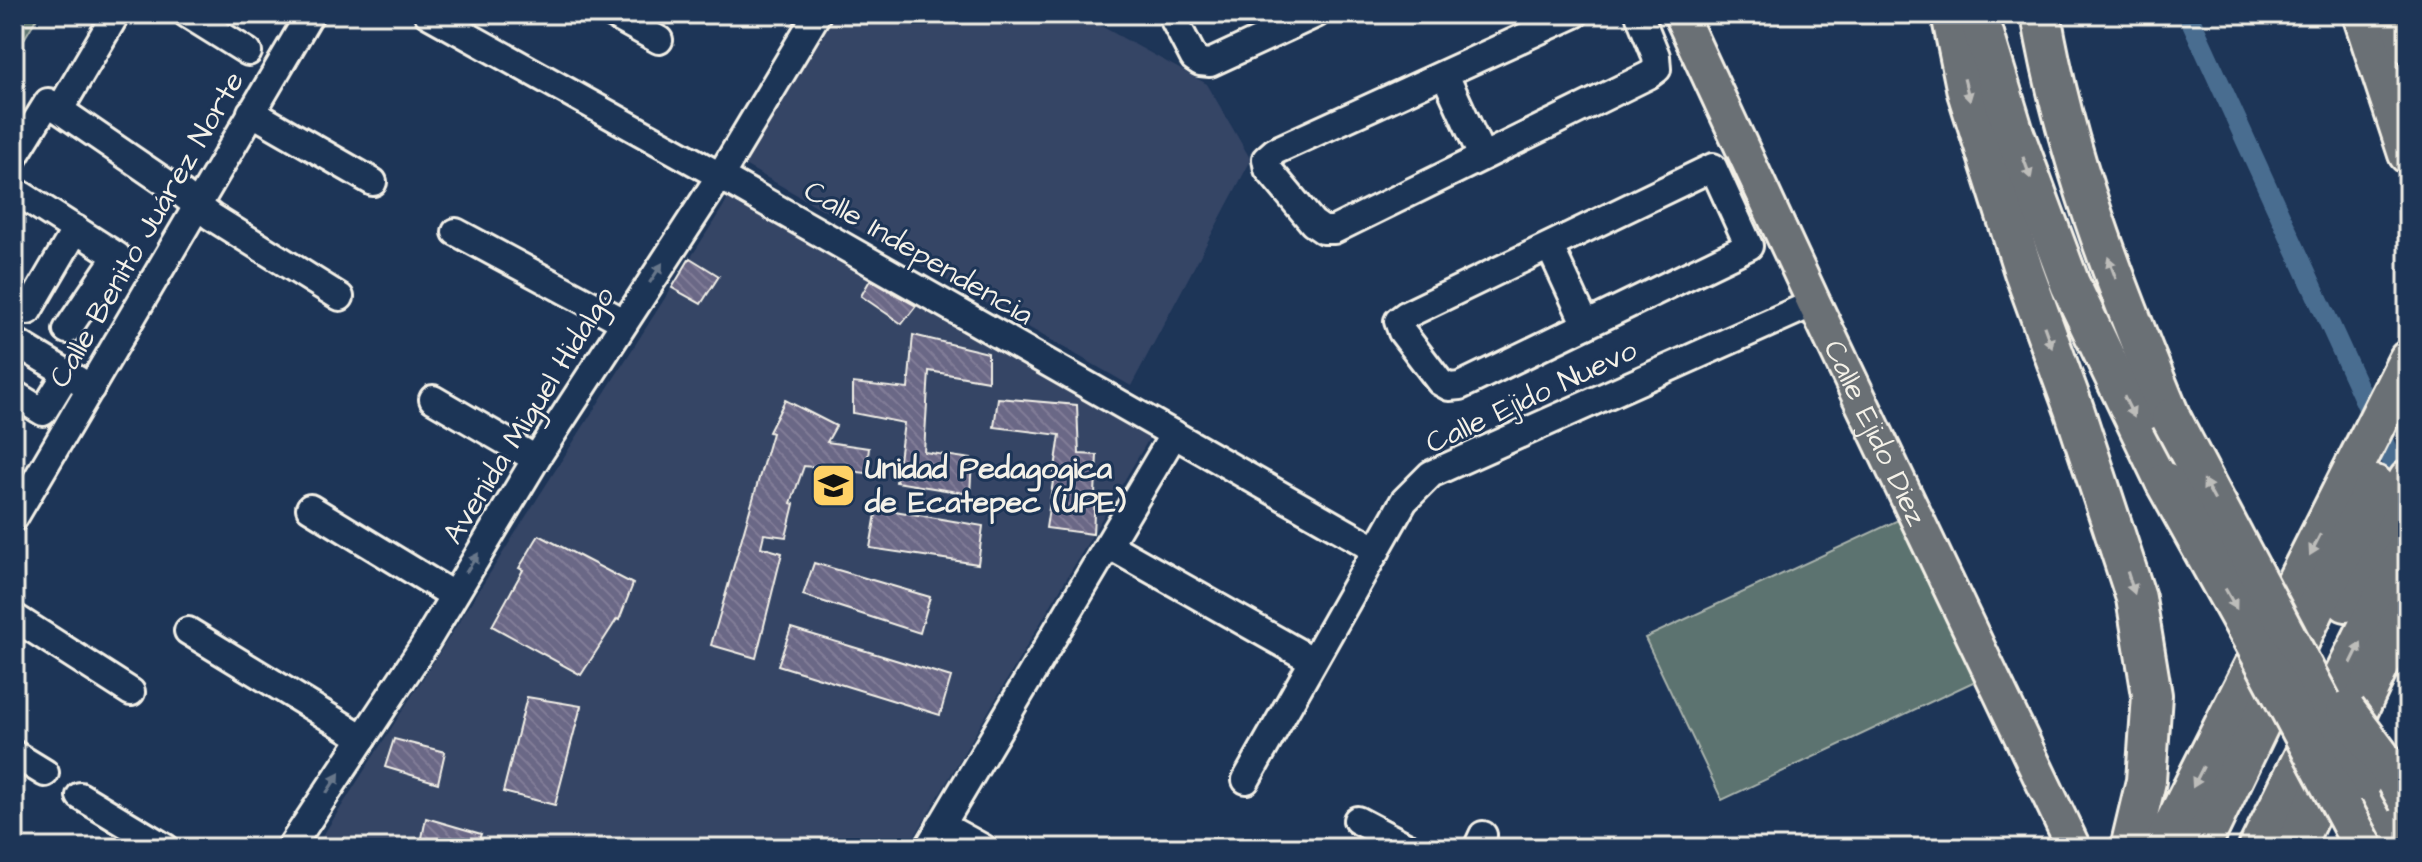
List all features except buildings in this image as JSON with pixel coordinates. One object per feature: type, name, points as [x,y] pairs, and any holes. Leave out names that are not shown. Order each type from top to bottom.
[{"type":"highway","points":[[1951,14],[1967,92],[2009,227],[2074,409],[2136,598],[2152,695],[2146,781],[2130,848]]},
{"type":"highway","points":[[1978,14],[2014,133],[2070,284],[2333,845]]},
{"type":"highway","points":[[2041,14],[2075,166],[2132,324],[2171,418],[2398,848]]},
{"type":"highway","points":[[2362,14],[2408,154]]},
{"type":"highway","points":[[2398,14],[2408,44]]},
{"type":"highway","points":[[2222,848],[2380,526],[2408,360]]},
{"type":"highway","points":[[2258,848],[2380,526],[2408,418]]},
{"type":"highway","points":[[2200,848],[2408,480]]},
{"type":"highway","points":[[2162,848],[2380,526]]},
{"type":"highway","points":[[2333,845],[2408,605]]},
{"type":"highway","points":[[2271,608],[2391,771],[2408,801]]},
{"type":"highway","points":[[2333,845],[2408,665]]},
{"type":"main road","name":"Calle Ejido Diez","points":[[1680,14],[1760,189],[2074,848]]},
{"type":"street","points":[[60,109],[116,14]]},
{"type":"street","points":[[187,14],[248,52]]},
{"type":"street","name":"Calle Benito Juárez Norte","points":[[14,518],[310,14]]},
{"type":"street","name":"Calle Independencia","points":[[428,14],[720,176],[1377,550]]},
{"type":"street","points":[[612,14],[659,40]]},
{"type":"street","name":"Avenida Miguel Hidalgo","points":[[290,848],[423,647],[536,459],[720,176],[817,14]]},
{"type":"street","points":[[1171,14],[1194,58],[1210,63],[1316,14]]},
{"type":"street","points":[[1575,14],[1275,151],[1266,159],[1268,169],[1313,223],[1323,230],[1334,230],[1649,75],[1657,69],[1656,56],[1642,20],[1671,14]]},
{"type":"street","points":[[1445,75],[1482,156]]},
{"type":"street","points":[[14,157],[48,102],[212,217],[340,297]]},
{"type":"street","points":[[251,112],[373,182]]},
{"type":"street","points":[[1713,167],[1731,202],[1749,246],[1460,386],[1449,387],[1440,382],[1402,332],[1398,321],[1406,315],[1713,167]]},
{"type":"street","points":[[1731,202],[1760,189]]},
{"type":"street","points":[[15,192],[117,256],[67,330]]},
{"type":"street","points":[[28,311],[76,229]]},
{"type":"street","points":[[456,232],[624,322]]},
{"type":"street","points":[[1550,247],[1586,325]]},
{"type":"street","name":"Calle Ejido Nuevo","points":[[1246,780],[1404,501],[1431,474],[1814,303]]},
{"type":"street","points":[[14,341],[91,388]]},
{"type":"street","points":[[14,394],[43,412],[67,373]]},
{"type":"street","points":[[433,399],[536,459]]},
{"type":"street","points":[[975,844],[935,837],[1174,434]]},
{"type":"street","points":[[310,508],[453,595]]},
{"type":"street","points":[[1108,545],[1312,660]]},
{"type":"street","points":[[14,617],[131,692]]},
{"type":"street","points":[[188,631],[363,738]]},
{"type":"street","points":[[14,754],[45,773]]},
{"type":"street","points":[[80,796],[166,848]]},
{"type":"street","points":[[1357,820],[1410,848]]},
{"type":"shaded area","points":[[835,14],[1079,14],[1207,84],[1251,160],[1131,386],[741,163]]},
{"type":"shaded area","name":"Unidad Pedagogica de Ecatepec (UPE)","points":[[728,199],[1150,437],[908,848],[315,848]]},
{"type":"green space","points":[[14,14],[39,14],[14,56]]},
{"type":"green space","points":[[1911,514],[1988,675],[1722,800],[1645,638]]},
{"type":"waterway","points":[[2188,14],[2406,491]]},
{"type":"place","name":"Unidad Pedagogica de Ecatepec (UPE)","points":[[834,485]]}]
